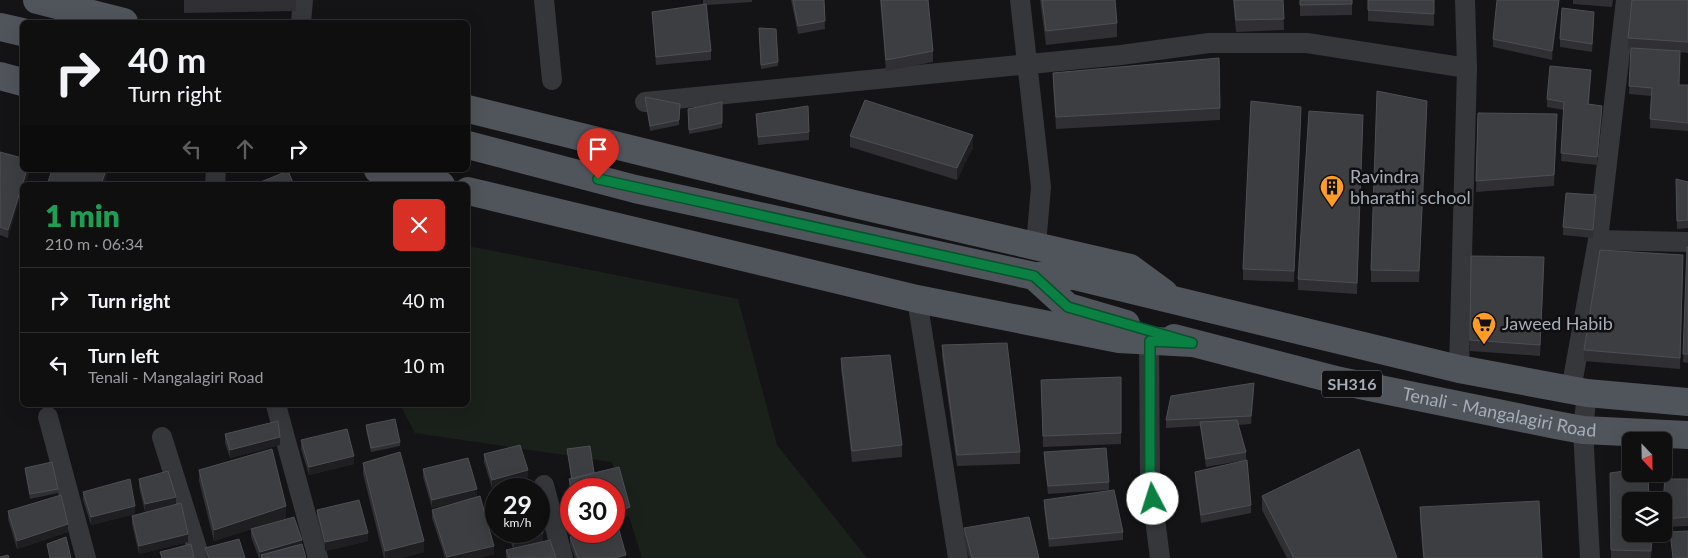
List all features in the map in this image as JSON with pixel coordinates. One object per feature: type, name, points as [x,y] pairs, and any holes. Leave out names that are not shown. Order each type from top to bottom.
[{"type":"main road","points":[[40,0],[116,20]]},
{"type":"main road","points":[[0,27],[20,32]]},
{"type":"main road","points":[[0,76],[20,81]]},
{"type":"main road","points":[[470,109],[850,203],[1036,244],[1130,268],[1176,301]]},
{"type":"main road","name":"Tenali - Mangalagiri Road","points":[[470,146],[635,189],[1034,276],[1074,276],[1459,369],[1579,391],[1688,402]]},
{"type":"main road","points":[[386,172],[428,182]]},
{"type":"main road","points":[[470,192],[917,299],[1119,339],[1192,343]]},
{"type":"main road","name":"Tenali - Mangalagiri Road","points":[[1034,276],[1068,307],[1192,343],[1340,381],[1583,430],[1688,435]]},
{"type":"street","points":[[301,20],[303,0]]},
{"type":"street","points":[[544,0],[552,80]]},
{"type":"street","points":[[1020,0],[1041,187],[1036,244]]},
{"type":"street","points":[[1459,369],[1467,68],[1465,0]]},
{"type":"street","points":[[1590,558],[1579,391],[1626,0]]},
{"type":"street","points":[[645,102],[1121,55],[1209,43],[1307,43],[1467,68]]},
{"type":"street","points":[[1598,240],[1688,242]]},
{"type":"street","points":[[917,299],[958,558]]},
{"type":"street","points":[[1150,341],[1150,479],[1160,558]]},
{"type":"street","points":[[277,407],[318,558]]},
{"type":"street","points":[[48,417],[86,558]]},
{"type":"street","points":[[162,437],[200,558]]},
{"type":"street","points":[[550,508],[563,558]]},
{"type":"shaded area","points":[[470,246],[738,299],[777,445],[867,558],[642,558],[625,504],[625,478],[617,478],[612,462],[415,433],[401,407],[470,407]]},
{"type":"building","points":[[793,0],[824,0],[825,21],[798,26]]},
{"type":"building","points":[[881,0],[928,0],[933,51],[886,60]]},
{"type":"building","points":[[1042,0],[1115,0],[1117,23],[1046,31]]},
{"type":"building","points":[[1234,0],[1283,0],[1284,19],[1236,20]]},
{"type":"building","points":[[1300,0],[1352,0],[1352,4],[1300,5]]},
{"type":"building","points":[[1368,0],[1434,0],[1434,14],[1368,10]]},
{"type":"building","points":[[1497,0],[1559,0],[1552,51],[1493,39]]},
{"type":"building","points":[[1632,0],[1688,0],[1688,42],[1628,38]]},
{"type":"building","points":[[706,4],[711,51],[656,57],[652,12]]},
{"type":"building","points":[[1562,8],[1594,12],[1592,44],[1560,39]]},
{"type":"building","points":[[759,28],[776,29],[778,62],[761,65]]},
{"type":"building","points":[[1631,48],[1680,51],[1679,85],[1688,85],[1688,123],[1650,119],[1652,88],[1629,86]]},
{"type":"building","points":[[1219,58],[1220,108],[1056,117],[1053,73]]},
{"type":"building","points":[[1550,66],[1591,70],[1588,104],[1602,106],[1597,157],[1561,153],[1564,102],[1547,99]]},
{"type":"building","points":[[1377,91],[1427,101],[1419,271],[1371,270]]},
{"type":"building","points":[[645,97],[680,104],[679,120],[650,126]]},
{"type":"building","points":[[865,100],[973,135],[957,168],[850,136]]},
{"type":"building","points":[[1251,101],[1301,107],[1294,271],[1243,269]]},
{"type":"building","points":[[722,102],[722,123],[689,130],[688,109]]},
{"type":"building","points":[[808,106],[809,132],[758,137],[756,114]]},
{"type":"building","name":"Ravindra bharathi school","points":[[1309,111],[1363,115],[1357,283],[1298,279]]},
{"type":"building","points":[[1478,113],[1557,114],[1554,175],[1476,181]]},
{"type":"building","points":[[0,152],[20,157],[20,172],[26,172],[23,182],[20,182],[20,192],[8,230],[0,227]]},
{"type":"building","points":[[51,172],[105,172],[102,182],[48,182]]},
{"type":"building","points":[[288,172],[293,182],[260,182]]},
{"type":"building","points":[[1676,179],[1688,182],[1688,220],[1677,221]]},
{"type":"building","points":[[1566,193],[1596,195],[1593,230],[1563,227]]},
{"type":"building","points":[[1687,247],[1688,354],[1683,354]]},
{"type":"building","points":[[1600,250],[1683,255],[1680,358],[1584,350]]},
{"type":"building","points":[[1471,256],[1544,257],[1540,345],[1470,340]]},
{"type":"building","points":[[1007,343],[1020,452],[957,455],[942,345]]},
{"type":"building","points":[[890,355],[902,445],[852,451],[841,358]]},
{"type":"building","points":[[1121,377],[1121,433],[1043,436],[1041,380]]},
{"type":"building","points":[[1254,383],[1251,416],[1166,420],[1171,396]]},
{"type":"building","points":[[395,419],[400,442],[371,448],[366,425]]},
{"type":"building","points":[[1237,420],[1246,452],[1206,459],[1200,422]]},
{"type":"building","points":[[278,421],[280,437],[230,450],[225,434]]},
{"type":"building","points":[[347,429],[354,456],[309,467],[301,440]]},
{"type":"building","points":[[520,445],[528,470],[499,478],[491,478],[484,454]]},
{"type":"building","points":[[590,446],[594,473],[572,478],[567,449]]},
{"type":"building","points":[[1106,448],[1109,482],[1048,486],[1044,452]]},
{"type":"building","points":[[272,449],[286,506],[214,530],[199,470]]},
{"type":"building","points":[[1359,449],[1397,558],[1294,558],[1262,496]]},
{"type":"building","points":[[400,452],[424,541],[385,551],[363,463]]},
{"type":"building","points":[[468,458],[477,489],[432,500],[423,469]]},
{"type":"building","points":[[1247,460],[1251,505],[1201,515],[1195,472]]},
{"type":"building","points":[[52,462],[58,489],[30,494],[25,468]]},
{"type":"building","points":[[619,467],[622,478],[573,478]]},
{"type":"building","points":[[168,471],[176,497],[145,504],[139,479]]},
{"type":"building","points":[[1622,471],[1622,482],[1648,482],[1649,492],[1622,492],[1622,517],[1620,517],[1622,517],[1622,542],[1652,542],[1651,551],[1611,550],[1610,473]]},
{"type":"building","points":[[130,479],[135,506],[91,517],[83,492]]},
{"type":"building","points":[[1672,479],[1688,479],[1688,517],[1672,518],[1672,492],[1664,492],[1665,482],[1672,482]]},
{"type":"building","points":[[625,489],[630,507],[625,509]]},
{"type":"building","points":[[1114,490],[1123,532],[1049,539],[1044,500]]},
{"type":"building","points":[[61,495],[68,524],[17,541],[8,511]]},
{"type":"building","points":[[480,496],[485,514],[485,543],[493,543],[494,546],[447,557],[432,510]]},
{"type":"building","points":[[359,500],[368,533],[325,542],[317,510]]},
{"type":"building","points":[[1539,501],[1542,558],[1424,558],[1420,507]]},
{"type":"building","points":[[181,503],[188,534],[139,546],[132,516]]},
{"type":"building","points":[[294,517],[302,540],[260,552],[251,529]]},
{"type":"building","points":[[1029,517],[1039,558],[972,558],[964,528]]},
{"type":"building","points":[[1688,531],[1688,558],[1673,558],[1672,532]]},
{"type":"building","points":[[66,537],[71,558],[50,558],[47,544]]},
{"type":"building","points":[[239,539],[245,558],[209,558],[205,548]]},
{"type":"building","points":[[550,540],[556,558],[509,558],[506,550],[537,543],[550,543]]},
{"type":"building","points":[[572,543],[623,543],[626,555],[614,558],[578,558]]},
{"type":"building","points":[[191,544],[194,558],[162,558],[160,552]]},
{"type":"building","points":[[302,544],[306,558],[262,558],[261,555]]},
{"type":"building","points":[[8,555],[9,558],[0,558],[0,557]]},
{"type":"place","name":"Ravindra bharathi school","points":[[1332,208]]},
{"type":"place","name":"Jaweed Habib","points":[[1484,345]]},
{"type":"route","points":[[598,179],[635,189],[1034,276],[1068,307],[1192,343],[1150,341],[1150,479],[1153,499]]}]
